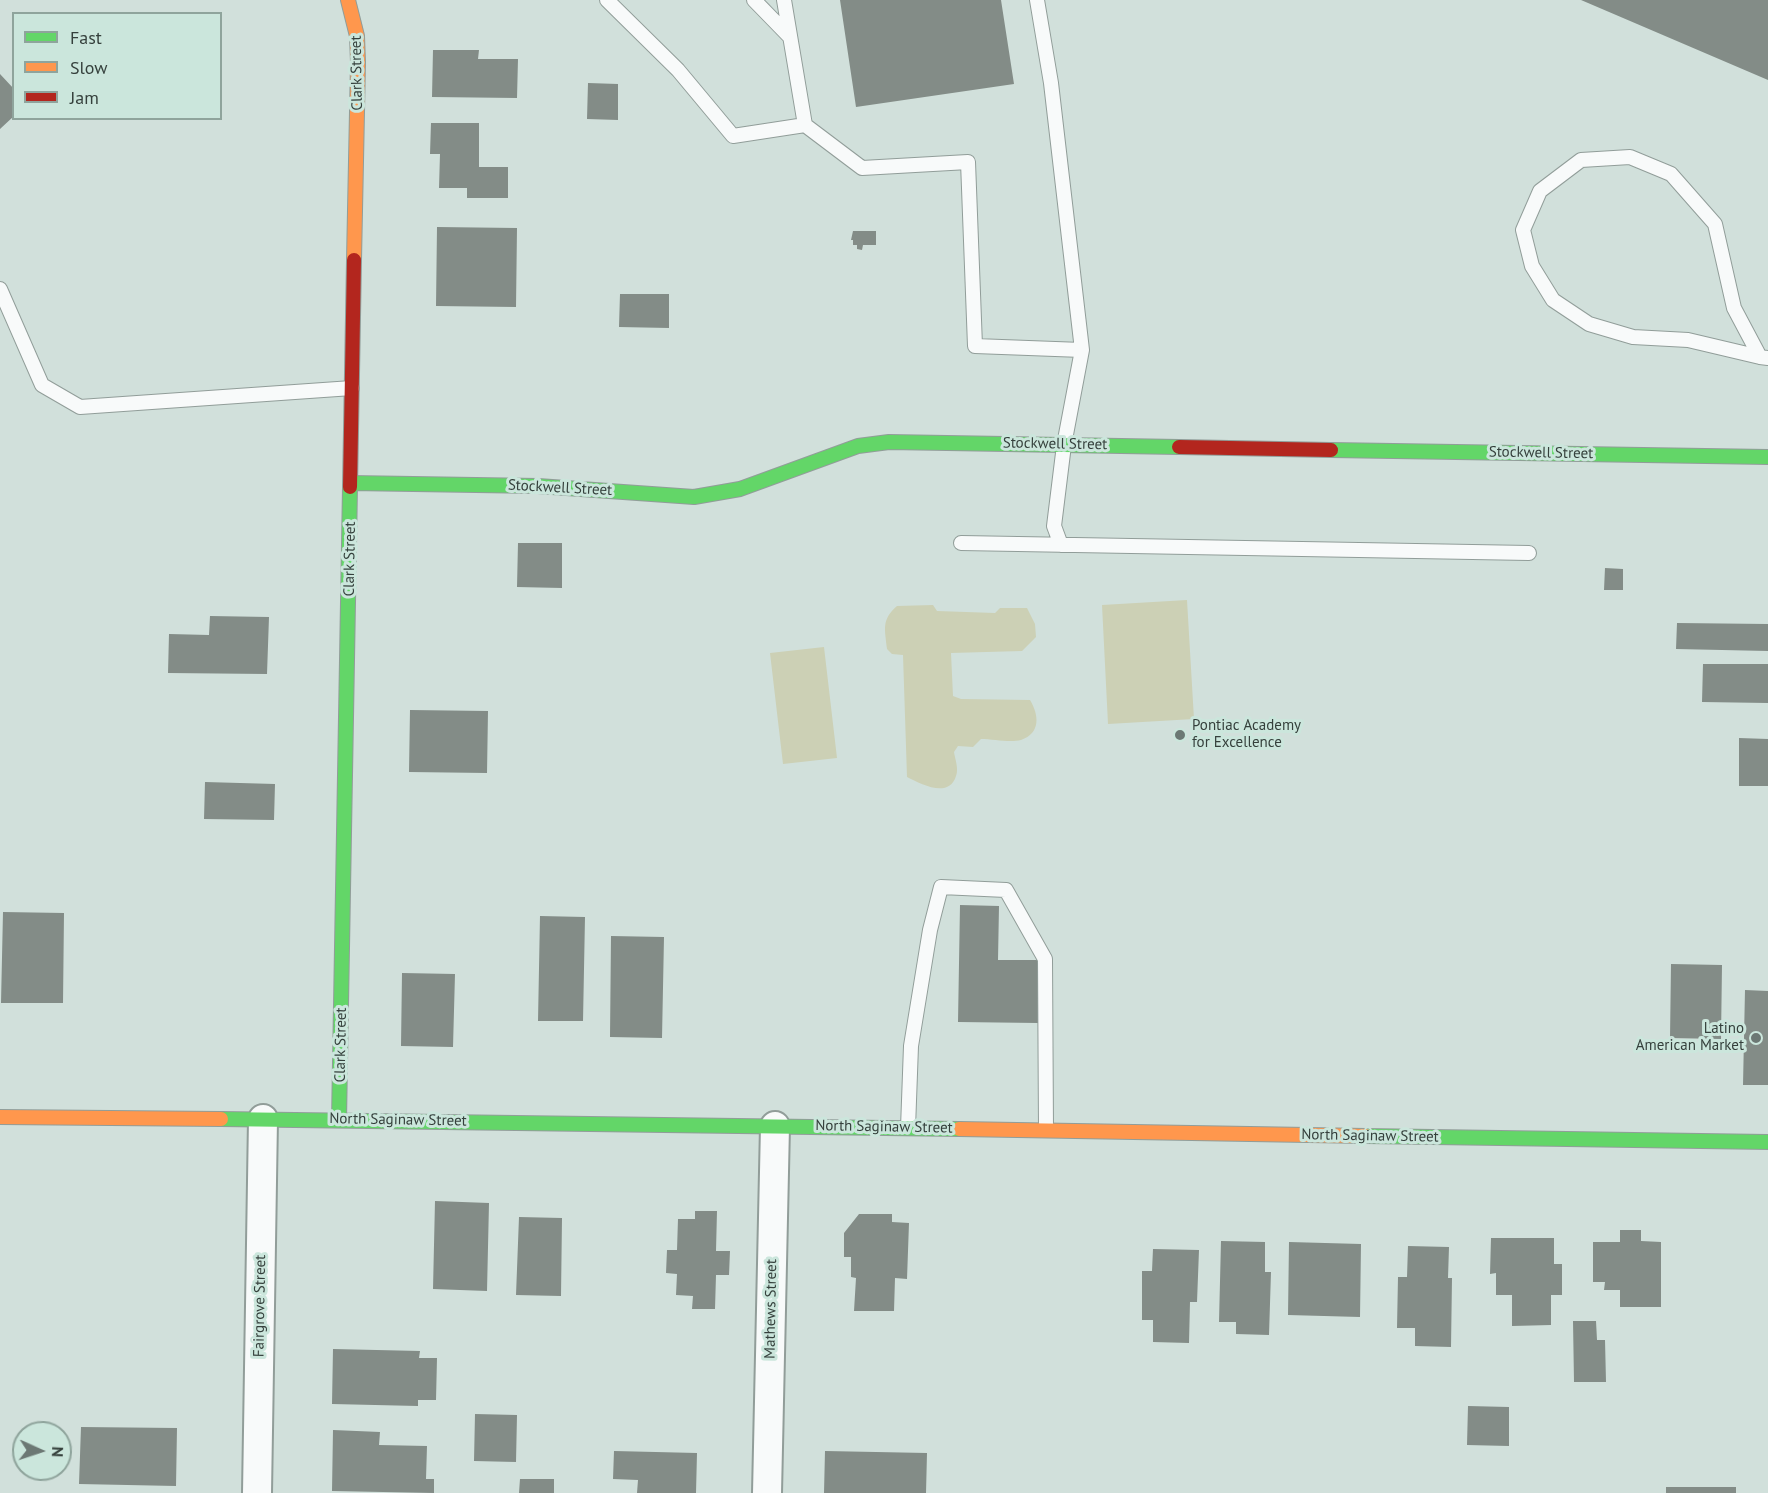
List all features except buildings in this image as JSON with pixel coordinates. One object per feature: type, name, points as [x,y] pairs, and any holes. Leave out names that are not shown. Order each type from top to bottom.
[{"type":"street","name":"Clark Street","points":[[339,1120],[358,49],[355,23],[348,0]]},
{"type":"street","name":"Stockwell Street","points":[[351,483],[517,485],[694,497],[740,489],[842,451],[874,443],[903,442],[1768,457]]},
{"type":"street","name":"North Saginaw Street","points":[[0,1118],[339,1120],[1768,1142]]},
{"type":"street","name":"Fairgrove Street","points":[[257,1493],[263,1119]]},
{"type":"street","name":"Mathews Street","points":[[767,1493],[775,1126]]},
{"type":"lane","points":[[608,0],[678,69],[733,136],[805,125]]},
{"type":"lane","points":[[754,0],[790,37]]},
{"type":"lane","points":[[784,0],[805,125],[862,168],[968,162],[975,346],[1082,350]]},
{"type":"lane","points":[[1037,0],[1051,83],[1082,350],[1064,445],[1054,526],[1061,545]]},
{"type":"lane","points":[[1630,157],[1671,174],[1714,224],[1734,308],[1764,357],[1688,340],[1633,337],[1589,324],[1553,300],[1532,266],[1523,230],[1540,191],[1581,160],[1630,157]]},
{"type":"lane","points":[[0,289],[42,385],[80,407],[353,388]]},
{"type":"lane","points":[[961,543],[1529,554]]},
{"type":"lane","points":[[908,1128],[911,1046],[930,930],[942,887],[1006,890],[1045,959],[1046,1130]]},
{"type":"green space","points":[[1187,600],[1194,719],[1108,724],[1102,605]]},
{"type":"green space","points":[[933,605],[937,611],[995,613],[1000,608],[1027,608],[1035,624],[1036,637],[1022,651],[951,653],[953,696],[961,699],[1030,700],[1035,712],[1036,723],[1032,733],[1021,740],[981,739],[973,747],[958,746],[954,752],[956,776],[947,787],[941,788],[927,786],[907,777],[903,655],[892,654],[887,649],[885,630],[888,616],[897,606]]},
{"type":"green space","points":[[824,647],[837,758],[783,764],[770,653]]},
{"type":"traffic: fast","points":[[351,483],[538,486],[694,497],[740,489],[858,446],[889,442],[1179,447]]},
{"type":"traffic: fast","points":[[1331,450],[1768,457]]},
{"type":"traffic: fast","points":[[339,1120],[350,487]]},
{"type":"traffic: fast","points":[[221,1119],[959,1129]]},
{"type":"traffic: fast","points":[[1366,1136],[1768,1142]]},
{"type":"traffic: slow","points":[[348,0],[357,36],[358,62],[354,260]]},
{"type":"traffic: slow","points":[[0,1117],[221,1119]]},
{"type":"traffic: slow","points":[[959,1129],[1366,1136]]},
{"type":"traffic: jam","points":[[350,487],[354,260]]},
{"type":"traffic: jam","points":[[1179,447],[1331,450]]},
{"type":"place","name":"Pontiac Academy for Excellence","points":[[1180,735]]},
{"type":"place","name":"Latino American Market","points":[[1756,1038]]}]
